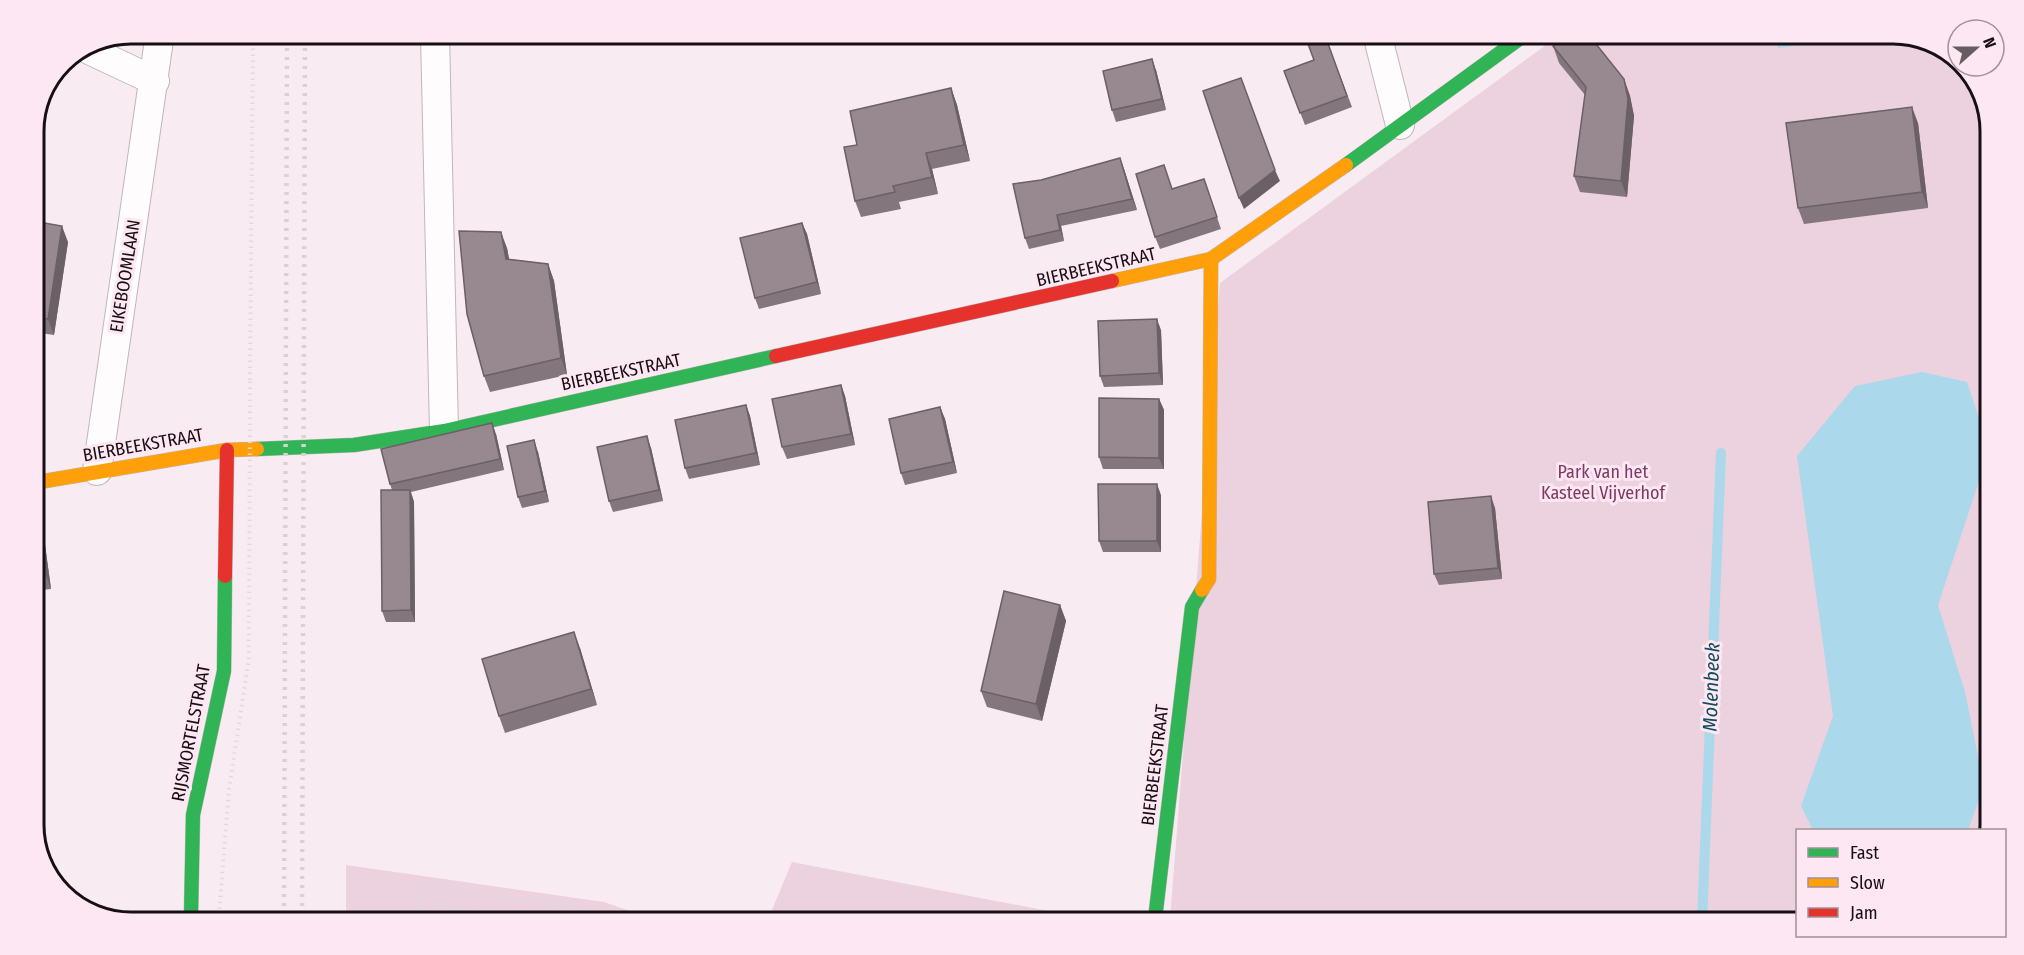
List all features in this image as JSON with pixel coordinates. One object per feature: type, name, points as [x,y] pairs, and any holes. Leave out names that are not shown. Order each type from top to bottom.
[{"type":"street","name":"EIKEBOOMLAAN","points":[[97,471],[159,44]]},
{"type":"street","points":[[435,44],[444,431]]},
{"type":"street","points":[[1380,44],[1400,124]]},
{"type":"street","name":"BIERBEEKSTRAAT","points":[[44,481],[227,450],[354,446],[444,431],[1211,259],[1256,230],[1512,44]]},
{"type":"street","points":[[93,52],[155,81]]},
{"type":"street","name":"BIERBEEKSTRAAT","points":[[1156,912],[1192,607],[1209,579],[1211,259]]},
{"type":"street","name":"RIJSMORTELSTRAAT","points":[[191,912],[193,815],[224,671],[227,450]]},
{"type":"path","points":[[219,912],[229,789],[249,659],[252,44]]},
{"type":"path","points":[[416,912],[423,889],[571,905],[591,912]]},
{"type":"path","points":[[436,912],[437,906],[477,912]]},
{"type":"green space","name":"Park van het Kasteel Vijverhof","points":[[1547,44],[1894,44],[1911,45],[1927,50],[1946,60],[1946,78],[1963,78],[1972,92],[1979,113],[1980,125],[1980,829],[1796,829],[1796,912],[1171,912],[1220,283]]},
{"type":"green space","points":[[792,862],[1053,912],[771,912]]},
{"type":"green space","points":[[346,865],[604,902],[633,912],[346,912]]},
{"type":"water","points":[[1778,44],[1808,44],[1778,48]]},
{"type":"water","points":[[1922,372],[1967,382],[1980,421],[1980,478],[1938,605],[1965,692],[1980,766],[1980,797],[1968,829],[1817,829],[1812,828],[1801,806],[1833,716],[1797,456],[1855,386]]},
{"type":"building","points":[[1308,44],[1328,44],[1347,96],[1300,113],[1284,71],[1314,60]]},
{"type":"building","points":[[1556,44],[1596,44],[1624,79],[1628,99],[1621,181],[1574,176],[1586,87],[1553,46]]},
{"type":"building","points":[[1152,59],[1162,99],[1112,110],[1103,71]]},
{"type":"building","points":[[1241,78],[1275,170],[1239,198],[1203,91]]},
{"type":"building","points":[[951,88],[964,145],[926,153],[932,177],[893,186],[895,192],[855,201],[844,147],[857,145],[850,111]]},
{"type":"building","points":[[1912,107],[1922,192],[1798,208],[1786,123]]},
{"type":"building","points":[[1120,158],[1132,199],[1057,215],[1060,230],[1025,238],[1013,184],[1041,180]]},
{"type":"building","points":[[1164,165],[1172,189],[1204,179],[1217,217],[1155,237],[1136,174]]},
{"type":"building","points":[[44,223],[62,226],[48,319],[44,318]]},
{"type":"building","points":[[802,223],[817,282],[755,298],[740,238]]},
{"type":"building","points":[[459,231],[501,232],[506,259],[548,264],[561,358],[484,376],[467,314]]},
{"type":"building","points":[[1157,319],[1159,373],[1100,376],[1098,321]]},
{"type":"building","points":[[841,385],[851,434],[782,447],[772,399]]},
{"type":"building","points":[[1099,398],[1159,399],[1159,458],[1099,457]]},
{"type":"building","points":[[746,405],[756,453],[685,468],[675,420]]},
{"type":"building","points":[[940,407],[953,462],[901,473],[889,419]]},
{"type":"building","points":[[492,423],[500,459],[390,484],[381,449]]},
{"type":"building","points":[[647,436],[659,490],[609,501],[597,447]]},
{"type":"building","points":[[534,440],[545,491],[518,497],[507,446]]},
{"type":"building","points":[[1098,484],[1157,484],[1157,541],[1099,541]]},
{"type":"building","points":[[381,490],[410,490],[411,610],[382,611]]},
{"type":"building","points":[[1491,496],[1498,568],[1434,574],[1428,502]]},
{"type":"building","points":[[1004,591],[1060,605],[1036,704],[981,691]]},
{"type":"building","points":[[574,632],[591,689],[499,716],[482,659]]},
{"type":"waterway","name":"Molenbeek","points":[[1702,912],[1721,453]]},
{"type":"railway","points":[[284,912],[287,44]]},
{"type":"railway","points":[[302,912],[305,44]]},
{"type":"traffic: fast","points":[[1346,165],[1512,44]]},
{"type":"traffic: fast","points":[[257,449],[354,445],[444,431],[776,356]]},
{"type":"traffic: fast","points":[[191,912],[193,815],[224,671],[225,576]]},
{"type":"traffic: fast","points":[[1156,912],[1192,607],[1202,590]]},
{"type":"traffic: slow","points":[[1112,281],[1211,259],[1346,165]]},
{"type":"traffic: slow","points":[[1202,590],[1209,579],[1211,259]]},
{"type":"traffic: slow","points":[[44,481],[227,450],[257,449]]},
{"type":"traffic: jam","points":[[776,356],[1112,281]]},
{"type":"traffic: jam","points":[[225,576],[227,450]]}]
